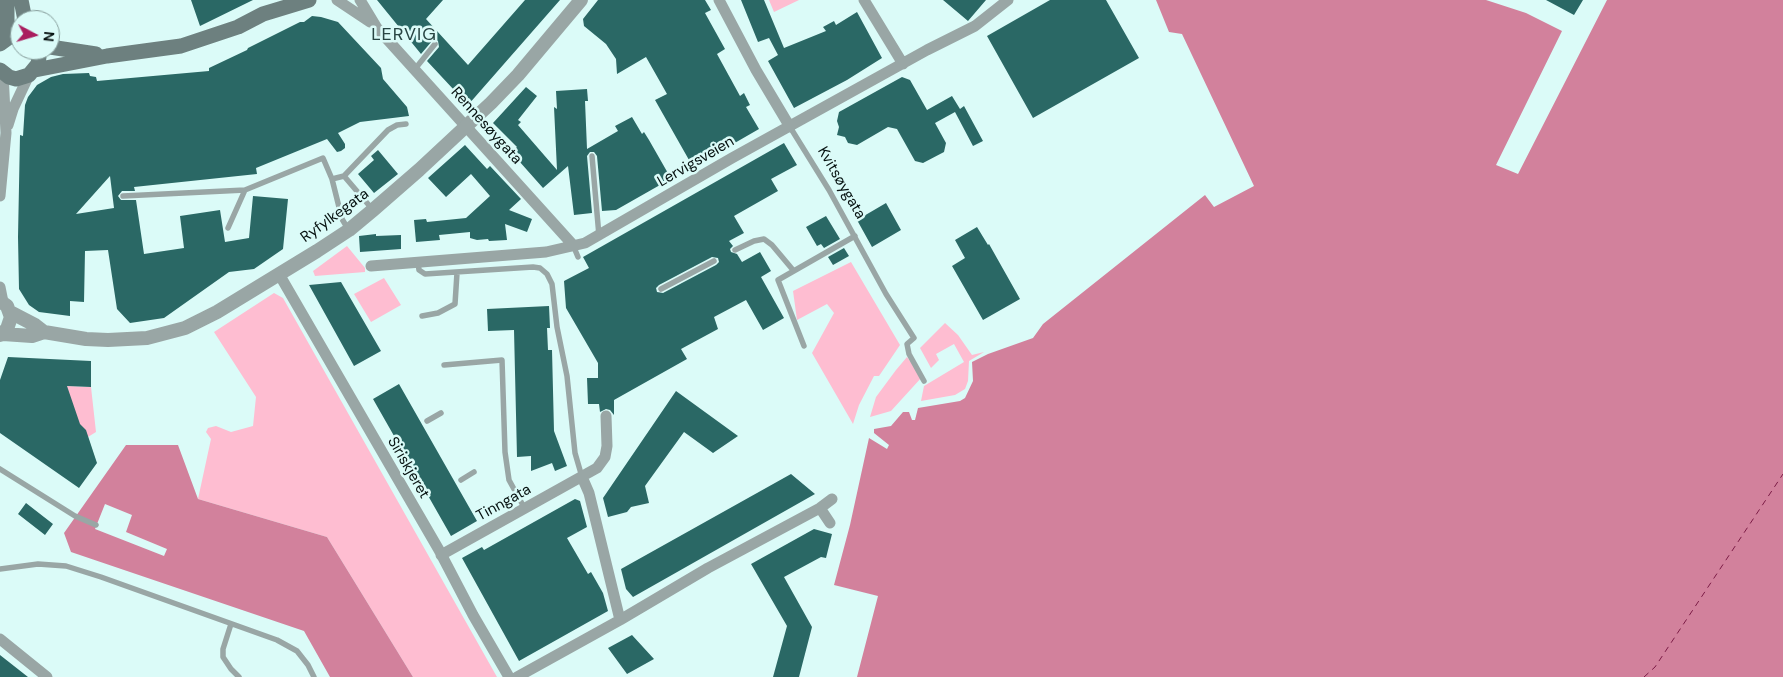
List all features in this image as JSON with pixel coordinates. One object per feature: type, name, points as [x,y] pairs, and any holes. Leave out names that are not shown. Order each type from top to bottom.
[{"type":"main road","points":[[2,42],[7,22],[7,0]]},
{"type":"main road","points":[[1,71],[16,79],[32,73],[107,56],[181,46],[238,27],[263,14],[281,0]]},
{"type":"main road","points":[[263,14],[309,0]]},
{"type":"main road","points":[[60,49],[107,56]]},
{"type":"main road","points":[[32,73],[38,60]]},
{"type":"street","name":"Rennesøygata","points":[[337,0],[377,28]]},
{"type":"street","name":"Rennesøygata","points":[[360,0],[377,28],[573,245]]},
{"type":"street","name":"Ryfylkegata","points":[[1,335],[32,336],[44,332],[86,339],[147,338],[168,334],[202,320],[349,230],[466,127],[518,75],[581,0]]},
{"type":"street","name":"Kvitsøygata","points":[[719,0],[790,127]]},
{"type":"street","points":[[864,0],[902,64]]},
{"type":"street","name":"Lervigsveien","points":[[371,266],[546,252],[586,243],[685,184],[927,50],[975,26],[1008,0]]},
{"type":"street","points":[[0,196],[6,133],[1,71]]},
{"type":"street","points":[[6,133],[13,109],[32,73]]},
{"type":"street","name":"Siriskjeret","points":[[280,274],[509,677]]},
{"type":"street","points":[[0,286],[10,323],[1,335]]},
{"type":"street","name":"Ryfylkegata","points":[[4,305],[44,332]]},
{"type":"street","name":"Tinngata","points":[[441,555],[598,468],[605,457],[607,446],[606,416]]},
{"type":"street","points":[[582,477],[589,493],[620,620]]},
{"type":"street","points":[[518,677],[708,568],[820,508],[832,499]]},
{"type":"street","points":[[820,508],[830,522]]},
{"type":"street","points":[[0,639],[47,677]]},
{"type":"lane","points":[[415,69],[436,44]]},
{"type":"lane","points":[[332,179],[344,176],[388,130],[396,125],[406,124]]},
{"type":"lane","name":"Kvitsøygata","points":[[790,127],[886,294],[914,338],[907,344],[909,354],[924,381]]},
{"type":"lane","points":[[592,156],[599,236]]},
{"type":"lane","points":[[123,196],[245,190],[323,158],[332,179],[342,219],[349,230]]},
{"type":"lane","points":[[344,176],[372,210]]},
{"type":"lane","points":[[228,228],[245,190]]},
{"type":"lane","points":[[804,346],[778,280],[854,236]]},
{"type":"lane","points":[[735,250],[754,241],[764,239],[772,245],[793,270]]},
{"type":"lane","points":[[573,245],[578,258]]},
{"type":"lane","points":[[661,289],[714,261]]},
{"type":"lane","points":[[418,262],[419,270],[424,274],[533,267],[540,268],[547,274],[552,284],[557,327],[567,376],[575,453],[582,477]]},
{"type":"lane","points":[[422,316],[438,313],[454,304],[457,273]]},
{"type":"lane","points":[[444,365],[502,360],[505,452],[509,480],[525,509]]},
{"type":"lane","points":[[426,421],[441,413]]},
{"type":"lane","points":[[0,468],[75,516],[96,525]]},
{"type":"lane","points":[[460,480],[474,472]]},
{"type":"lane","points":[[0,569],[38,564],[66,566],[101,577],[277,640],[297,651],[308,665],[314,677]]},
{"type":"lane","points":[[231,624],[223,650],[223,657],[239,677]]},
{"type":"shaded area","points":[[769,0],[799,0],[774,12]]},
{"type":"shaded area","points":[[1156,0],[1486,0],[1526,13],[1562,31],[1496,165],[1518,174],[1607,0],[1783,0],[1783,677],[857,677],[878,596],[834,585],[850,525],[869,438],[887,449],[889,445],[874,433],[874,429],[891,426],[903,412],[909,412],[912,420],[915,420],[918,408],[960,401],[965,398],[973,381],[972,362],[988,354],[1033,338],[1043,324],[1205,195],[1214,207],[1254,186],[1182,34],[1169,32]]},
{"type":"shaded area","points":[[347,246],[365,268],[365,272],[315,276],[313,271]]},
{"type":"shaded area","points":[[851,262],[900,345],[879,376],[874,376],[859,405],[853,424],[812,353],[834,313],[827,304],[797,320],[793,291]]},
{"type":"shaded area","points":[[384,278],[401,305],[371,322],[354,294]]},
{"type":"shaded area","points":[[274,293],[283,298],[497,677],[413,677],[327,537],[198,499],[211,439],[206,432],[208,428],[216,426],[231,432],[253,426],[256,397],[214,332]]},
{"type":"shaded area","points":[[945,323],[958,335],[972,355],[984,352],[969,361],[968,381],[965,389],[955,395],[921,401],[924,386],[964,362],[954,344],[936,354],[939,360],[931,368],[920,348]]},
{"type":"shaded area","points":[[907,357],[922,377],[891,411],[870,417],[876,397]]},
{"type":"shaded area","points":[[67,386],[91,387],[96,432],[75,445]]},
{"type":"shaded area","points":[[126,445],[178,445],[198,499],[327,537],[413,677],[330,677],[304,631],[71,552],[64,533]]},
{"type":"pier","points":[[105,504],[132,515],[126,532],[167,549],[164,556],[95,529]]},
{"type":"building","points":[[191,0],[253,0],[200,26]]},
{"type":"building","points":[[377,0],[443,0],[426,19],[468,65],[525,0],[560,0],[468,105],[427,61],[439,47],[438,41],[435,39],[432,41],[421,54]]},
{"type":"building","points":[[598,0],[705,0],[711,10],[705,13],[725,49],[717,54],[740,96],[744,93],[750,105],[746,107],[759,129],[693,167],[655,100],[667,94],[646,57],[617,74],[616,59],[606,44],[584,26],[583,19]]},
{"type":"building","points":[[741,0],[764,0],[784,48],[826,31],[823,27],[834,21],[836,25],[857,12],[882,58],[847,80],[794,108],[768,61],[778,55],[769,38],[758,42]]},
{"type":"building","points":[[943,0],[986,0],[968,21]]},
{"type":"building","points":[[1050,0],[1106,0],[1139,58],[1033,118],[987,36]]},
{"type":"building","points":[[1546,0],[1583,0],[1574,15]]},
{"type":"building","points":[[312,16],[338,22],[381,68],[383,79],[407,107],[409,116],[360,122],[338,133],[345,144],[345,148],[341,151],[337,152],[327,139],[256,168],[257,174],[134,187],[135,191],[122,191],[118,196],[121,200],[136,200],[144,254],[184,248],[180,216],[220,210],[225,242],[249,238],[253,196],[288,199],[283,249],[254,269],[229,272],[164,318],[130,323],[117,309],[108,250],[85,251],[84,302],[70,301],[70,316],[39,312],[29,305],[19,289],[20,135],[23,136],[25,105],[28,97],[37,85],[51,77],[63,74],[89,73],[90,76],[96,77],[97,81],[209,71],[209,68],[300,22],[304,22]],"holes":[[[110,176],[114,208],[76,214]]]},
{"type":"building","points":[[902,77],[910,80],[927,110],[952,96],[960,109],[964,106],[983,141],[973,146],[955,112],[935,123],[946,143],[944,152],[923,163],[915,161],[897,129],[888,127],[857,145],[848,143],[845,137],[837,135],[839,112]]},
{"type":"building","points":[[526,87],[537,96],[518,120],[521,122],[518,125],[557,170],[554,107],[557,109],[556,91],[587,89],[588,101],[585,101],[587,149],[618,131],[615,126],[632,117],[642,134],[644,132],[669,175],[667,181],[616,210],[602,211],[597,156],[594,152],[590,152],[587,156],[592,213],[574,215],[568,166],[543,188],[511,152],[517,147],[493,123]]},
{"type":"building","points":[[784,143],[797,165],[771,179],[778,191],[734,216],[744,233],[729,241],[733,246],[730,249],[731,252],[737,254],[742,262],[760,252],[771,271],[761,277],[784,318],[763,330],[746,300],[714,317],[718,329],[681,349],[687,359],[614,400],[614,415],[610,410],[606,409],[600,412],[599,404],[588,404],[587,378],[598,378],[598,363],[566,308],[564,281],[589,268],[583,257]],"holes":[[[712,257],[718,258],[719,262],[716,265],[663,293],[657,292],[656,288],[659,285]]]},
{"type":"building","points":[[465,145],[487,169],[490,166],[521,199],[509,210],[532,219],[527,232],[505,224],[507,240],[477,240],[470,238],[470,232],[439,235],[440,240],[416,242],[414,220],[426,219],[427,222],[466,218],[490,196],[471,174],[446,197],[428,178]]},
{"type":"building","points":[[378,150],[398,174],[374,193],[358,174],[374,160],[371,156]]},
{"type":"building","points":[[886,203],[901,230],[872,247],[857,220]]},
{"type":"building","points":[[826,216],[840,239],[824,248],[821,244],[817,246],[806,227]]},
{"type":"building","points":[[977,227],[989,244],[1020,299],[983,320],[952,266],[965,258],[955,240]]},
{"type":"building","points":[[376,234],[376,236],[401,235],[401,249],[360,252],[359,236]]},
{"type":"building","points":[[844,248],[849,256],[833,265],[828,257]]},
{"type":"building","points":[[341,282],[381,351],[354,366],[309,285]]},
{"type":"building","points":[[549,306],[550,328],[547,328],[548,350],[552,350],[554,431],[567,466],[555,471],[552,463],[531,471],[531,456],[517,457],[514,330],[488,331],[487,309]]},
{"type":"building","points":[[8,357],[91,361],[91,387],[67,386],[80,424],[86,430],[97,463],[79,488],[0,433],[0,380]]},
{"type":"building","points":[[399,384],[477,521],[451,536],[373,399]]},
{"type":"building","points":[[676,391],[738,436],[713,453],[684,432],[645,486],[649,503],[631,507],[627,512],[608,517],[603,498]]},
{"type":"building","points":[[791,474],[815,494],[633,597],[626,589],[621,569]]},
{"type":"building","points":[[575,499],[580,501],[587,527],[567,538],[588,574],[591,572],[603,593],[608,611],[519,661],[462,558],[482,547],[484,550]]},
{"type":"building","points":[[26,503],[53,524],[45,535],[18,514]]},
{"type":"building","points":[[814,529],[832,534],[826,558],[821,557],[784,577],[812,627],[799,677],[773,677],[787,626],[751,564]]},
{"type":"building","points":[[632,635],[654,659],[627,674],[608,648]]},
{"type":"building","points":[[0,655],[28,677],[0,677]]},
{"type":"ferry route","points":[[1644,677],[1655,667],[1783,474]]},
{"type":"district","name":"LERVIG","points":[[404,35]]}]
